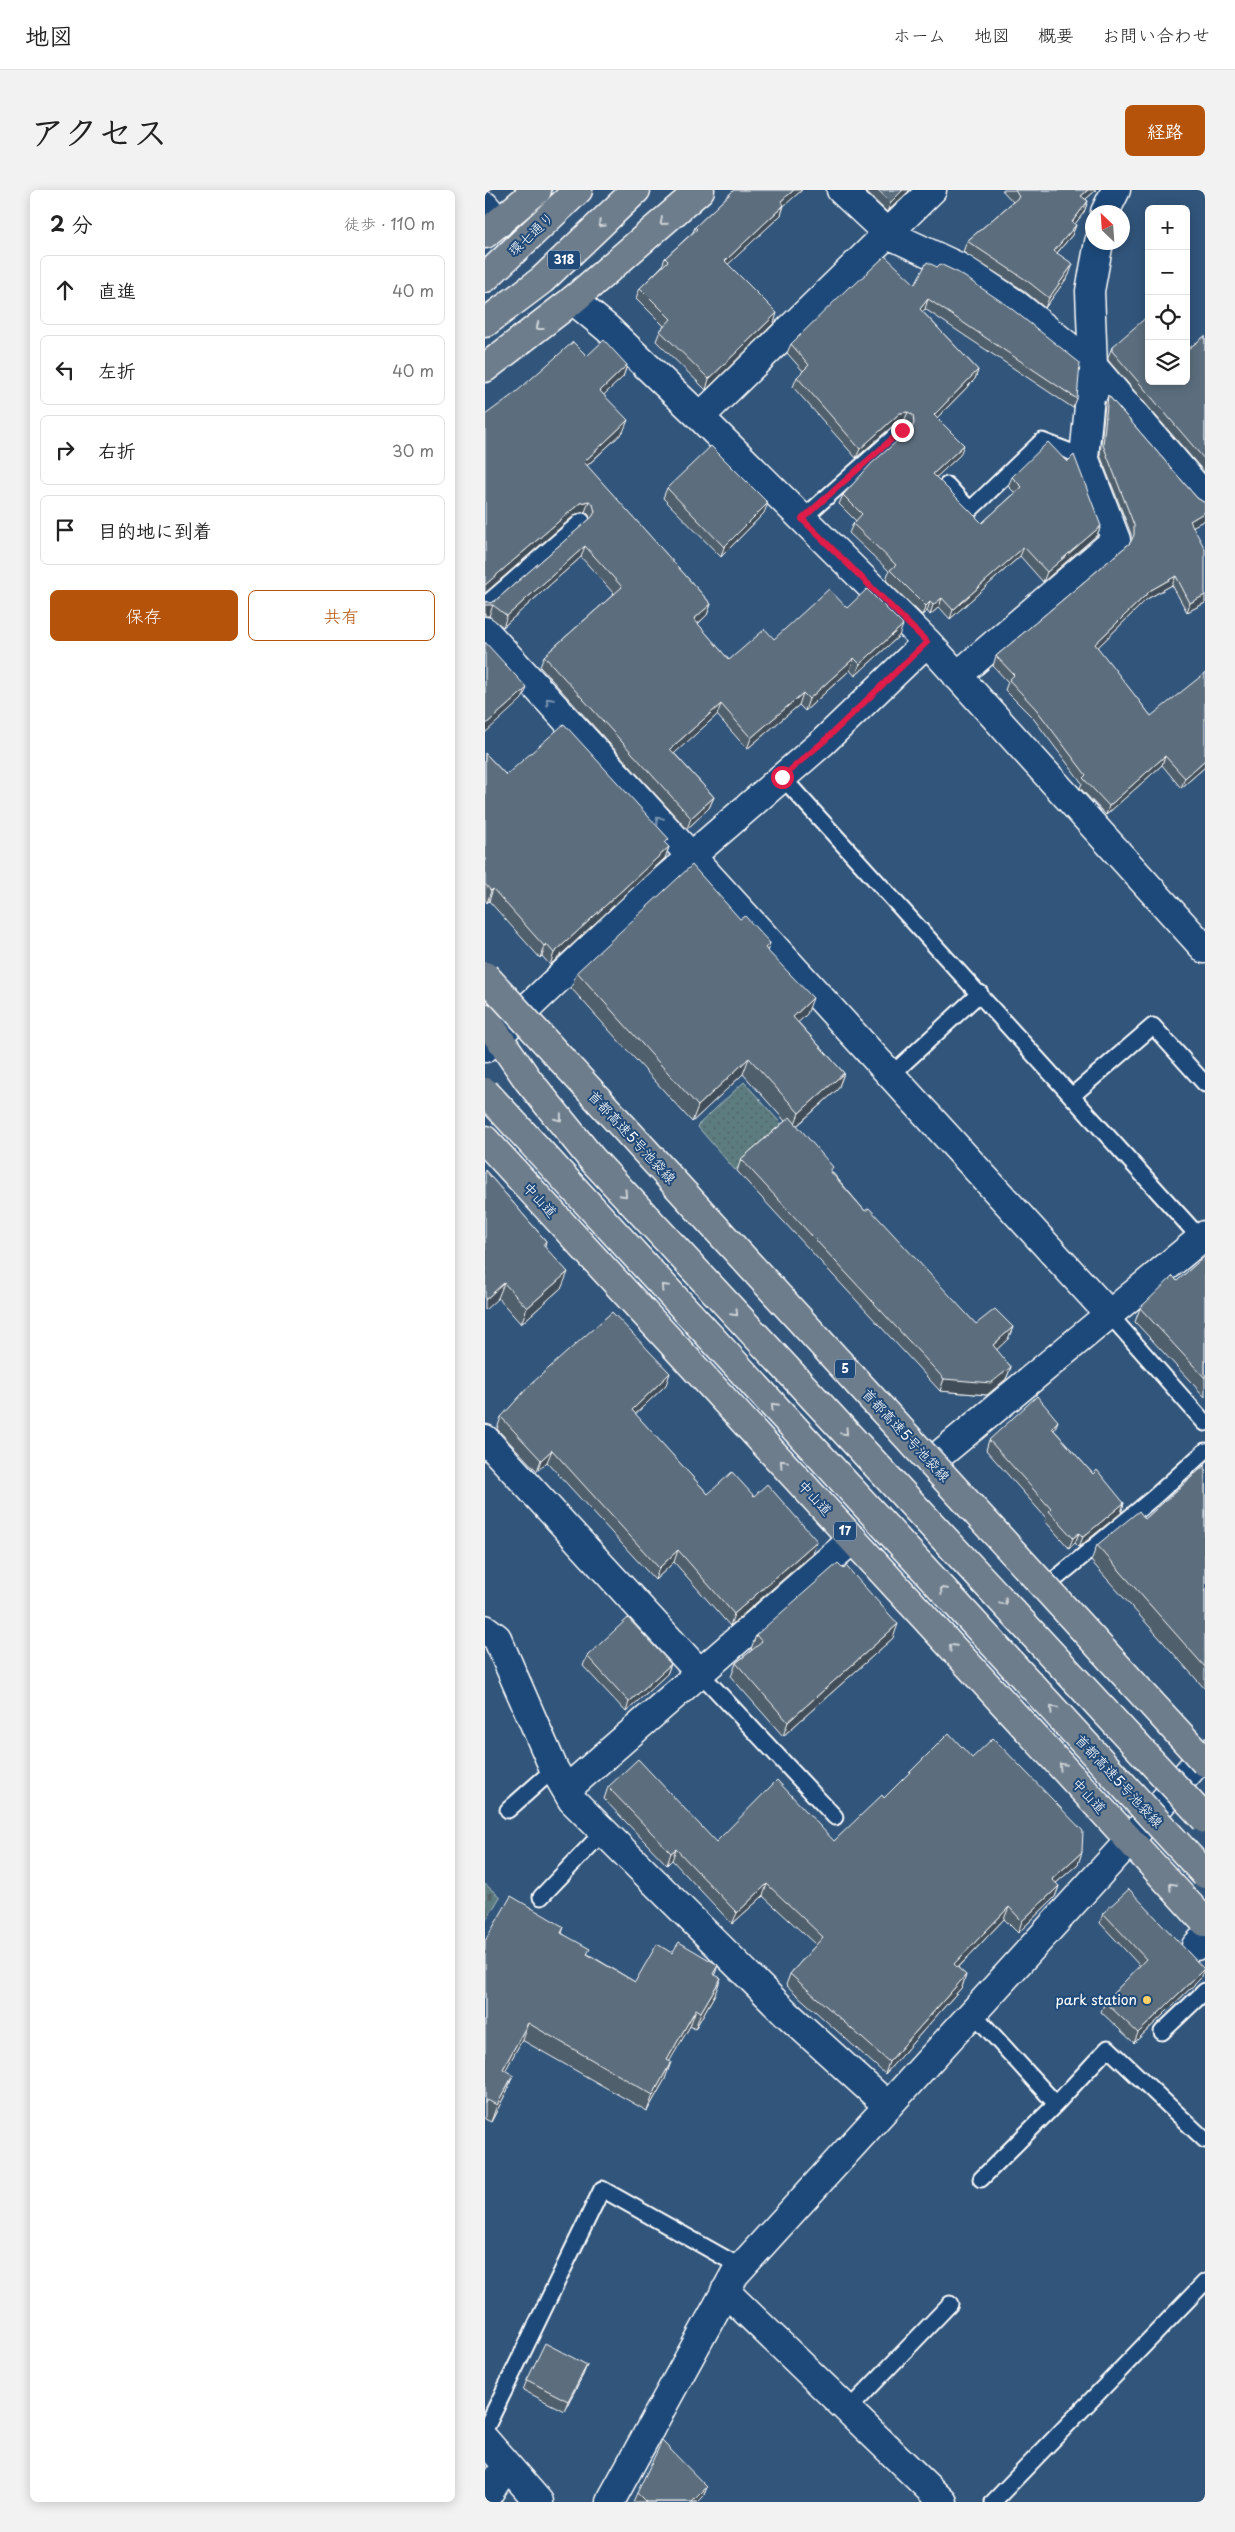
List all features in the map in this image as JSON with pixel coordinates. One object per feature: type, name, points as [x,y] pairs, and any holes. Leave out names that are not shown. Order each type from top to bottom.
[{"type":"main road","points":[[490,221],[537,190]]},
{"type":"main road","name":"環七通り","points":[[485,278],[578,190]]},
{"type":"main road","name":"318","points":[[485,323],[542,280],[636,190]]},
{"type":"main road","points":[[485,368],[573,300],[700,190]]},
{"type":"main road","points":[[485,962],[937,1457],[1205,1743]]},
{"type":"main road","name":"首都高速5号池袋線","points":[[485,976],[1205,1762]]},
{"type":"main road","points":[[489,1034],[591,1158],[1205,1819]]},
{"type":"main road","name":"首都高速5号池袋線","points":[[485,1092],[1205,1874]]},
{"type":"main road","name":"中山道","points":[[485,1140],[1130,1840],[1202,1935]]},
{"type":"main road","points":[[1130,1840],[1205,1869]]},
{"type":"street","points":[[841,190],[888,234],[963,270],[1014,303],[1093,366],[1202,488]]},
{"type":"street","points":[[700,418],[932,190]]},
{"type":"street","points":[[1108,205],[1116,190]]},
{"type":"street","points":[[957,676],[1116,540],[1084,457],[1093,366],[1090,291],[1098,250]]},
{"type":"street","points":[[573,300],[607,328],[927,642],[1205,949]]},
{"type":"street","points":[[485,631],[889,1076],[1109,1314]]},
{"type":"street","points":[[489,1034],[525,1008],[691,856],[823,742],[927,642]]},
{"type":"street","points":[[937,1457],[1203,1237]]},
{"type":"street","points":[[485,1439],[700,1673]]},
{"type":"street","points":[[561,1779],[700,1673],[853,1539]]},
{"type":"street","points":[[485,1629],[497,1638],[572,1800],[787,2014],[887,2105]]},
{"type":"street","points":[[610,2502],[725,2290],[741,2267],[1130,1840],[1205,1753]]},
{"type":"street","points":[[725,2290],[943,2502]]},
{"type":"street","points":[[485,2440],[539,2502]]},
{"type":"street","points":[[485,2499],[506,2466]]},
{"type":"lane","points":[[802,519],[902,430]]},
{"type":"lane","points":[[947,485],[970,510],[1042,441],[1084,457]]},
{"type":"lane","points":[[485,605],[582,521]]},
{"type":"lane","points":[[782,777],[1203,1237]]},
{"type":"lane","points":[[889,1076],[980,993]]},
{"type":"lane","points":[[1073,1095],[1153,1026],[1205,1084]]},
{"type":"lane","points":[[1109,1314],[1205,1424]]},
{"type":"lane","points":[[1054,1580],[1153,1498],[1205,1451]]},
{"type":"lane","points":[[700,1673],[835,1816]]},
{"type":"lane","points":[[508,1810],[561,1779]]},
{"type":"lane","points":[[541,1898],[604,1831]]},
{"type":"lane","points":[[1162,2032],[1205,1991]]},
{"type":"lane","points":[[973,2013],[1056,2104]]},
{"type":"lane","points":[[981,2179],[1109,2048],[1205,2140]]},
{"type":"lane","points":[[485,2430],[602,2189],[741,2267]]},
{"type":"lane","points":[[993,2502],[1205,2282]]},
{"type":"lane","points":[[848,2410],[950,2304]]},
{"type":"green space","points":[[744,1082],[784,1127],[735,1170],[697,1126]]},
{"type":"green space","points":[[485,1884],[500,1897],[485,1922]]},
{"type":"building","points":[[734,190],[794,190],[781,201],[784,205],[725,261],[777,313],[709,379],[660,331],[671,319],[640,288],[668,261],[665,258],[697,229],[695,227]]},
{"type":"building","points":[[878,190],[903,190],[891,202]]},
{"type":"building","points":[[1015,190],[1088,190],[1081,196],[1088,201],[1072,222],[1076,225],[1054,251],[1073,264],[1049,298],[1026,280],[967,241],[1019,197]]},
{"type":"building","points":[[885,256],[915,284],[927,262],[937,267],[940,264],[959,273],[1008,306],[1080,363],[1077,399],[928,299],[920,309],[978,370],[934,415],[964,445],[933,474],[982,523],[1022,487],[1012,477],[1048,442],[1067,462],[1074,455],[1101,526],[1047,572],[1024,547],[953,610],[942,598],[933,605],[930,602],[926,606],[890,570],[896,565],[853,524],[862,514],[843,495],[872,463],[912,428],[914,423],[913,415],[908,412],[900,413],[860,449],[797,377],[809,365],[791,344],[850,286],[852,287]]},
{"type":"building","points":[[1145,318],[1145,385],[1190,385],[1190,347],[1205,336],[1205,460],[1112,351],[1112,347]]},
{"type":"building","points":[[604,340],[627,365],[600,391],[628,420],[584,462],[711,604],[694,619],[729,660],[765,629],[774,639],[829,589],[847,608],[867,589],[903,625],[860,664],[854,658],[809,699],[803,693],[751,738],[721,704],[670,749],[714,797],[691,818],[544,656],[622,587],[585,546],[507,616],[493,605],[485,605],[485,601],[490,603],[495,601],[592,517],[595,512],[593,504],[589,501],[580,503],[485,585],[485,415],[515,393],[573,342],[587,356]]},
{"type":"building","points":[[1108,395],[1197,498],[1205,503],[1205,512],[1190,521],[1205,549],[1205,595],[1190,603],[1176,576],[1151,590],[1095,644],[1151,716],[1205,673],[1205,760],[1185,778],[1165,756],[1109,806],[1083,778],[1086,775],[1036,709],[1009,680],[1014,675],[996,656],[1130,543],[1134,535],[1134,525],[1103,445]]},
{"type":"building","points":[[711,446],[768,503],[724,547],[667,488]]},
{"type":"building","points":[[485,642],[527,688],[485,725]]},
{"type":"building","points":[[564,724],[669,839],[665,843],[669,847],[554,953],[546,944],[544,946],[493,889],[491,891],[485,884],[485,753],[506,775]]},
{"type":"building","points":[[692,865],[740,919],[745,916],[770,943],[765,948],[813,998],[793,1017],[844,1073],[799,1113],[749,1058],[698,1106],[577,972]]},
{"type":"building","points":[[790,1117],[833,1167],[830,1171],[865,1211],[869,1208],[976,1324],[995,1309],[1013,1327],[993,1345],[1011,1367],[991,1383],[944,1379],[741,1159]]},
{"type":"building","points":[[485,1170],[546,1241],[543,1245],[568,1272],[527,1308],[504,1283],[485,1300]]},
{"type":"building","points":[[1205,1256],[1205,1378],[1140,1308],[1173,1276],[1177,1281]]},
{"type":"building","points":[[612,1312],[670,1373],[632,1410],[708,1494],[732,1472],[754,1496],[767,1484],[817,1541],[734,1614],[678,1550],[659,1568],[552,1450],[541,1460],[501,1417],[531,1384]]},
{"type":"building","points":[[1037,1396],[1058,1421],[1052,1428],[1093,1474],[1097,1470],[1124,1503],[1083,1537],[1079,1533],[1073,1538],[1049,1511],[1051,1509],[989,1440]]},
{"type":"building","points":[[1205,1465],[1205,1667],[1097,1545],[1139,1511],[1145,1519]]},
{"type":"building","points":[[838,1563],[844,1569],[846,1566],[898,1624],[788,1722],[736,1663],[762,1642],[756,1635]]},
{"type":"building","points":[[628,1618],[671,1664],[629,1702],[587,1656]]},
{"type":"building","points":[[949,1733],[972,1758],[993,1738],[1083,1831],[1082,1852],[1052,1879],[1059,1886],[1022,1921],[1009,1907],[954,1964],[966,1975],[889,2062],[790,1974],[823,1937],[767,1884],[737,1913],[676,1849],[671,1853],[608,1787],[638,1759],[716,1842],[777,1780],[834,1841],[882,1795],[884,1798]]},
{"type":"building","points":[[1129,1889],[1204,1969],[1138,2033],[1105,2002],[1146,1959],[1103,1913]]},
{"type":"building","points":[[511,1896],[564,1927],[561,1933],[590,1949],[587,1954],[635,1982],[657,1944],[672,1953],[679,1942],[718,1965],[713,1974],[721,1978],[701,2012],[696,2009],[667,2060],[671,2062],[653,2095],[528,2023],[503,2069],[513,2075],[497,2105],[487,2100],[485,2103],[485,1941]]},
{"type":"building","points":[[545,2343],[587,2365],[568,2401],[527,2380]]},
{"type":"building","points":[[662,2441],[707,2487],[692,2502],[646,2502],[637,2493]]},
{"type":"place","name":"park station","points":[[1147,2000]]},
{"type":"route","points":[[782,777],[823,742],[927,642],[802,519],[902,430]]}]
